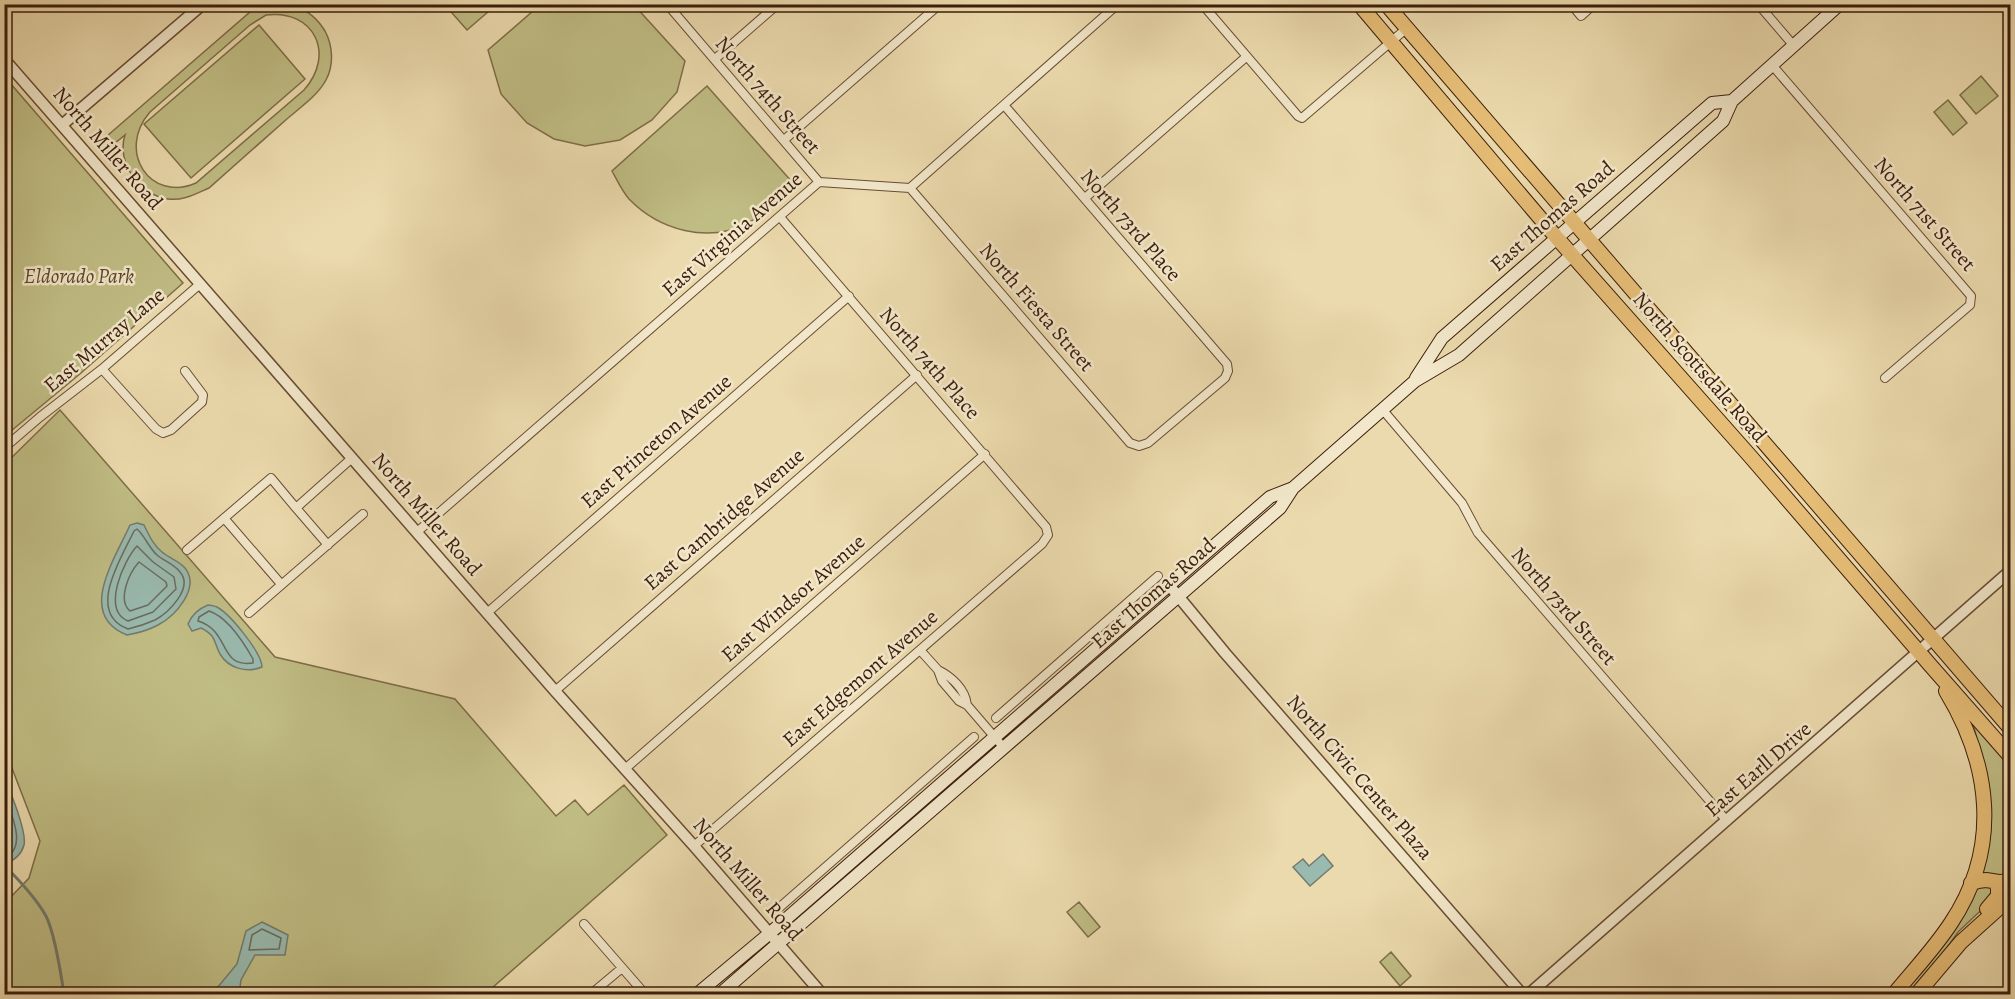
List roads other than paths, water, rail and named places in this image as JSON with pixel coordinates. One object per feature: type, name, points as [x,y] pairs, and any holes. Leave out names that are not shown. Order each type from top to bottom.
[{"type":"main road","name":"North Scottsdale Road","points":[[1359,4],[1572,256],[1750,456],[2010,756]]},
{"type":"main road","name":"North Scottsdale Road","points":[[1386,4],[1591,239],[1726,400],[2010,728]]},
{"type":"main road","name":"East Thomas Road","points":[[720,994],[1280,508],[1293,488],[1415,381],[1460,355],[1572,256],[1723,121],[1731,101],[1840,4]]},
{"type":"main road","points":[[1425,83],[1442,69]]},
{"type":"main road","name":"East Thomas Road","points":[[1415,381],[1442,338],[1713,104],[1731,101]]},
{"type":"main road","name":"East Thomas Road","points":[[697,994],[770,933],[830,872],[963,755],[994,736],[1019,706],[1117,631],[1270,497],[1293,488]]},
{"type":"main road","points":[[1894,994],[1951,923],[1971,883],[1980,852],[1984,821],[1980,773],[1972,742],[1931,666]]},
{"type":"main road","points":[[1971,883],[1985,880],[1995,883],[2004,882],[2010,878]]},
{"type":"main road","points":[[1917,994],[1956,947],[1974,920],[1998,899],[1999,891],[1995,883]]},
{"type":"main road","points":[[1956,947],[2010,898]]},
{"type":"street","points":[[62,125],[203,4]]},
{"type":"street","name":"North 74th Street","points":[[667,4],[819,182]]},
{"type":"street","points":[[715,59],[777,4]]},
{"type":"street","points":[[784,140],[940,4]]},
{"type":"street","points":[[910,188],[1118,4]]},
{"type":"street","points":[[1202,4],[1246,57],[1302,118],[1407,28]]},
{"type":"street","points":[[1571,4],[1581,16],[1594,4]]},
{"type":"street","points":[[1758,4],[1794,46]]},
{"type":"street","points":[[1085,198],[1246,57]]},
{"type":"street","name":"North Miller Road","points":[[4,59],[822,994]]},
{"type":"street","name":"North 71st Street","points":[[1772,65],[1971,296],[1970,305],[1885,378]]},
{"type":"street","name":"North 73rd Place","points":[[1004,105],[1227,364],[1228,371]]},
{"type":"street","name":"East Virginia Avenue","points":[[417,532],[819,182],[910,188]]},
{"type":"street","name":"North Fiesta Street","points":[[910,188],[1130,443],[1139,446],[1148,443],[1225,378],[1228,371]]},
{"type":"street","name":"North 74th Place","points":[[780,217],[985,454],[1046,527],[1048,535]]},
{"type":"street","name":"East Murray Lane","points":[[4,448],[102,369],[200,284]]},
{"type":"street","name":"East Princeton Avenue","points":[[487,613],[849,296]]},
{"type":"street","points":[[102,369],[156,429],[163,432],[171,430],[202,402],[202,395],[185,371]]},
{"type":"street","name":"East Cambridge Avenue","points":[[555,691],[917,375]]},
{"type":"street","name":"North 73rd Street","points":[[1383,409],[1462,502],[1483,540],[1727,821]]},
{"type":"street","name":"East Windsor Avenue","points":[[625,769],[985,454]]},
{"type":"street","points":[[296,508],[352,458]]},
{"type":"street","points":[[187,550],[271,478],[328,545]]},
{"type":"street","points":[[249,613],[363,514]]},
{"type":"street","points":[[224,518],[281,584]]},
{"type":"street","name":"East Edgemont Avenue","points":[[694,846],[1042,544],[1048,535]]},
{"type":"street","name":"East Earll Drive","points":[[1529,994],[2010,571]]},
{"type":"street","name":"East Thomas Road","points":[[996,718],[1019,706],[1107,620],[1158,576]]},
{"type":"street","name":"North Civic Center Plaza","points":[[1169,585],[1522,994]]},
{"type":"street","name":"East Thomas Road","points":[[1107,620],[1117,631]]},
{"type":"street","points":[[920,650],[938,670],[942,681],[959,701],[967,705],[1004,748]]},
{"type":"street","points":[[1019,706],[1033,722]]},
{"type":"street","name":"East Thomas Road","points":[[963,755],[974,737]]},
{"type":"street","points":[[963,755],[977,771]]},
{"type":"street","name":"East Thomas Road","points":[[780,907],[830,872]]},
{"type":"street","points":[[584,924],[645,994]]},
{"type":"street","points":[[591,994],[622,968]]},
{"type":"water","points":[[137,523],[144,525],[159,549],[185,568],[190,584],[184,601],[165,621],[147,630],[127,635],[112,626],[104,614],[102,600],[109,569],[130,525]]},
{"type":"water","points":[[208,605],[223,611],[237,625],[257,653],[262,667],[250,670],[233,666],[220,654],[210,634],[201,628],[192,631],[188,624],[191,617]]},
{"type":"water","points":[[4,777],[17,811],[24,839],[23,849],[19,855],[5,864]]},
{"type":"water","points":[[1323,854],[1333,866],[1310,886],[1293,867],[1303,859],[1309,866]]},
{"type":"water","points":[[262,922],[288,935],[285,955],[255,955],[241,980],[239,994],[212,994],[237,964],[246,931]]},
{"type":"waterway","points":[[4,479],[11,469],[6,463]]},
{"type":"waterway","points":[[4,865],[32,896],[46,916],[55,943],[64,994]]},
{"type":"park label","name":"Eldorado Park","points":[[79,276]]}]
